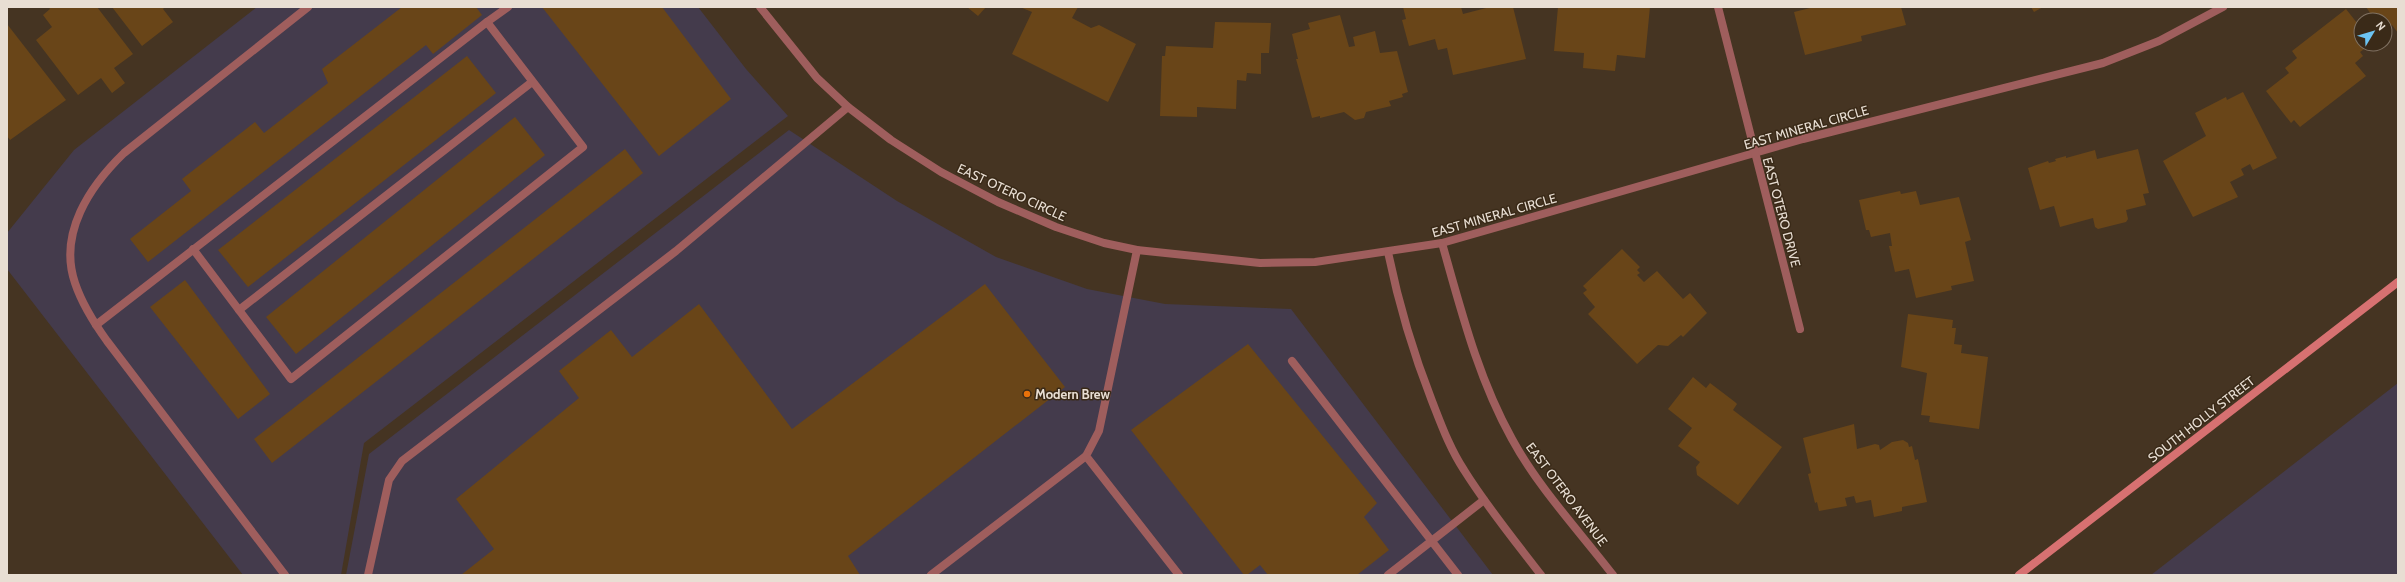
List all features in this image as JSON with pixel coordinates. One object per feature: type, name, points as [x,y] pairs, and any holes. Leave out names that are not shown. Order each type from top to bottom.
[{"type":"main road","name":"SOUTH HOLLY STREET","points":[[2018,575],[2398,282]]},
{"type":"street","points":[[285,575],[96,324],[87,310],[74,282],[70,252],[76,224],[87,196],[103,174],[124,153],[308,7]]},
{"type":"street","points":[[96,324],[508,7]]},
{"type":"street","name":"EAST OTERO CIRCLE","points":[[760,7],[817,78],[848,107],[891,140],[941,172],[998,202],[1056,227],[1104,243],[1137,250],[1260,263],[1315,262],[1388,252]]},
{"type":"street","name":"EAST OTERO DRIVE","points":[[1718,7],[1800,329]]},
{"type":"street","name":"EAST MINERAL CIRCLE","points":[[1388,252],[1442,243],[1803,139],[2103,63],[2159,41],[2212,10],[2223,7]]},
{"type":"street","points":[[193,249],[291,379],[583,147],[487,22]]},
{"type":"street","points":[[239,310],[532,82]]},
{"type":"street","points":[[368,575],[389,480],[402,461],[676,251],[848,107]]},
{"type":"street","name":"EAST OTERO AVENUE","points":[[1442,243],[1472,348],[1512,440],[1536,476],[1613,575]]},
{"type":"street","points":[[931,575],[1086,456],[1099,431],[1137,250]]},
{"type":"street","points":[[1388,252],[1398,301],[1417,363],[1439,421],[1456,455],[1484,500],[1541,575]]},
{"type":"street","points":[[1292,361],[1458,575]]},
{"type":"street","points":[[1086,456],[1179,575]]},
{"type":"street","points":[[1388,575],[1484,500]]},
{"type":"shaded area","points":[[257,7],[698,7],[746,69],[788,116],[364,443],[341,575],[243,575],[7,269],[7,233],[74,150]]},
{"type":"shaded area","points":[[789,130],[897,201],[996,257],[1087,289],[1165,304],[1291,309],[1493,575],[346,575],[369,454]]},
{"type":"shaded area","points":[[2398,383],[2398,575],[2151,575]]},
{"type":"building","points":[[49,7],[97,7],[133,54],[114,68],[125,83],[112,93],[101,78],[78,95],[36,40],[52,27],[43,15],[50,9]]},
{"type":"building","points":[[112,7],[165,7],[163,9],[173,22],[142,46]]},
{"type":"building","points":[[402,7],[476,7],[482,15],[433,54],[426,45],[148,262],[130,239],[191,191],[182,179],[255,122],[264,133],[328,83],[322,69]]},
{"type":"building","points":[[542,7],[662,7],[731,99],[659,156]]},
{"type":"building","points":[[967,7],[986,7],[978,16]]},
{"type":"building","points":[[1020,7],[1078,7],[1072,18],[1091,28],[1099,25],[1136,44],[1108,102],[1012,54],[1032,12]]},
{"type":"building","points":[[1403,7],[1461,7],[1463,14],[1490,7],[1513,7],[1526,59],[1453,75],[1447,48],[1438,50],[1435,39],[1409,46],[1402,20],[1406,19]]},
{"type":"building","points":[[1558,7],[1650,7],[1645,58],[1617,55],[1615,71],[1583,68],[1584,53],[1554,51]]},
{"type":"building","points":[[1814,7],[1901,7],[1906,25],[1861,36],[1862,41],[1805,55],[1794,12]]},
{"type":"building","points":[[2031,7],[2043,7],[2034,12]]},
{"type":"building","points":[[2366,7],[2398,7],[2398,33],[2393,26],[2393,12],[2369,12]]},
{"type":"building","points":[[2346,9],[2353,18],[2353,52],[2360,52],[2363,56],[2355,63],[2366,76],[2300,127],[2294,120],[2291,123],[2266,91],[2289,73],[2285,68],[2297,58],[2292,51]]},
{"type":"building","points":[[1340,15],[1349,47],[1355,46],[1353,37],[1375,31],[1380,53],[1397,51],[1408,92],[1402,94],[1403,97],[1389,101],[1391,106],[1366,112],[1364,118],[1355,120],[1344,112],[1320,118],[1320,116],[1312,118],[1296,59],[1298,59],[1292,34],[1310,29],[1308,23]]},
{"type":"building","points":[[1215,22],[1271,23],[1269,53],[1261,53],[1261,74],[1247,73],[1246,81],[1237,80],[1236,109],[1197,107],[1197,117],[1160,116],[1162,56],[1165,56],[1166,46],[1213,48]]},
{"type":"building","points":[[7,24],[66,100],[10,140],[7,136]]},
{"type":"building","points":[[467,56],[496,93],[248,287],[218,250]]},
{"type":"building","points":[[2243,92],[2277,158],[2253,170],[2250,164],[2241,169],[2244,175],[2230,182],[2238,197],[2193,217],[2163,161],[2206,136],[2195,113],[2226,97],[2227,100]]},
{"type":"building","points":[[515,117],[545,155],[296,354],[266,317]]},
{"type":"building","points":[[625,149],[643,173],[272,463],[254,439]]},
{"type":"building","points":[[2138,149],[2149,193],[2143,194],[2146,205],[2126,210],[2128,219],[2126,222],[2098,229],[2095,227],[2093,218],[2060,227],[2054,206],[2040,210],[2028,168],[2048,161],[2049,163],[2056,161],[2055,159],[2066,156],[2066,158],[2095,150],[2097,159]]},
{"type":"building","points":[[1900,191],[1901,194],[1916,191],[1920,205],[1959,197],[1971,240],[1965,242],[1974,281],[1951,286],[1952,290],[1916,298],[1909,269],[1895,272],[1889,246],[1892,246],[1890,233],[1871,237],[1869,230],[1866,230],[1859,200]]},
{"type":"building","points":[[1622,249],[1640,267],[1637,270],[1640,273],[1637,275],[1644,282],[1657,271],[1683,299],[1690,293],[1707,313],[1683,337],[1681,335],[1668,346],[1658,345],[1637,364],[1588,314],[1595,307],[1583,293],[1587,290],[1583,286]]},
{"type":"building","points":[[185,280],[270,394],[238,419],[150,307]]},
{"type":"building","points":[[985,284],[1065,387],[848,556],[860,575],[461,575],[494,549],[456,499],[579,398],[559,371],[611,330],[632,357],[699,304],[792,429]]},
{"type":"building","points":[[1908,314],[1953,320],[1952,328],[1956,328],[1954,344],[1962,345],[1961,353],[1988,357],[1979,429],[1929,422],[1930,416],[1921,415],[1927,373],[1901,367]]},
{"type":"building","points":[[1248,344],[1377,503],[1364,517],[1389,550],[1357,575],[1268,575],[1260,565],[1247,575],[1244,575],[1131,430]]},
{"type":"building","points":[[1693,377],[1706,388],[1710,383],[1735,402],[1737,404],[1733,410],[1782,447],[1738,505],[1697,475],[1696,467],[1700,462],[1678,446],[1692,428],[1668,409]]},
{"type":"building","points":[[1854,424],[1857,449],[1875,444],[1879,445],[1880,450],[1892,442],[1903,440],[1908,443],[1909,447],[1912,446],[1915,460],[1918,459],[1927,502],[1902,507],[1902,511],[1874,517],[1871,500],[1856,503],[1854,496],[1845,498],[1847,506],[1819,511],[1817,502],[1815,503],[1808,474],[1811,473],[1803,438]]},
{"type":"place","name":"Modern Brew","points":[[1027,394]]}]
